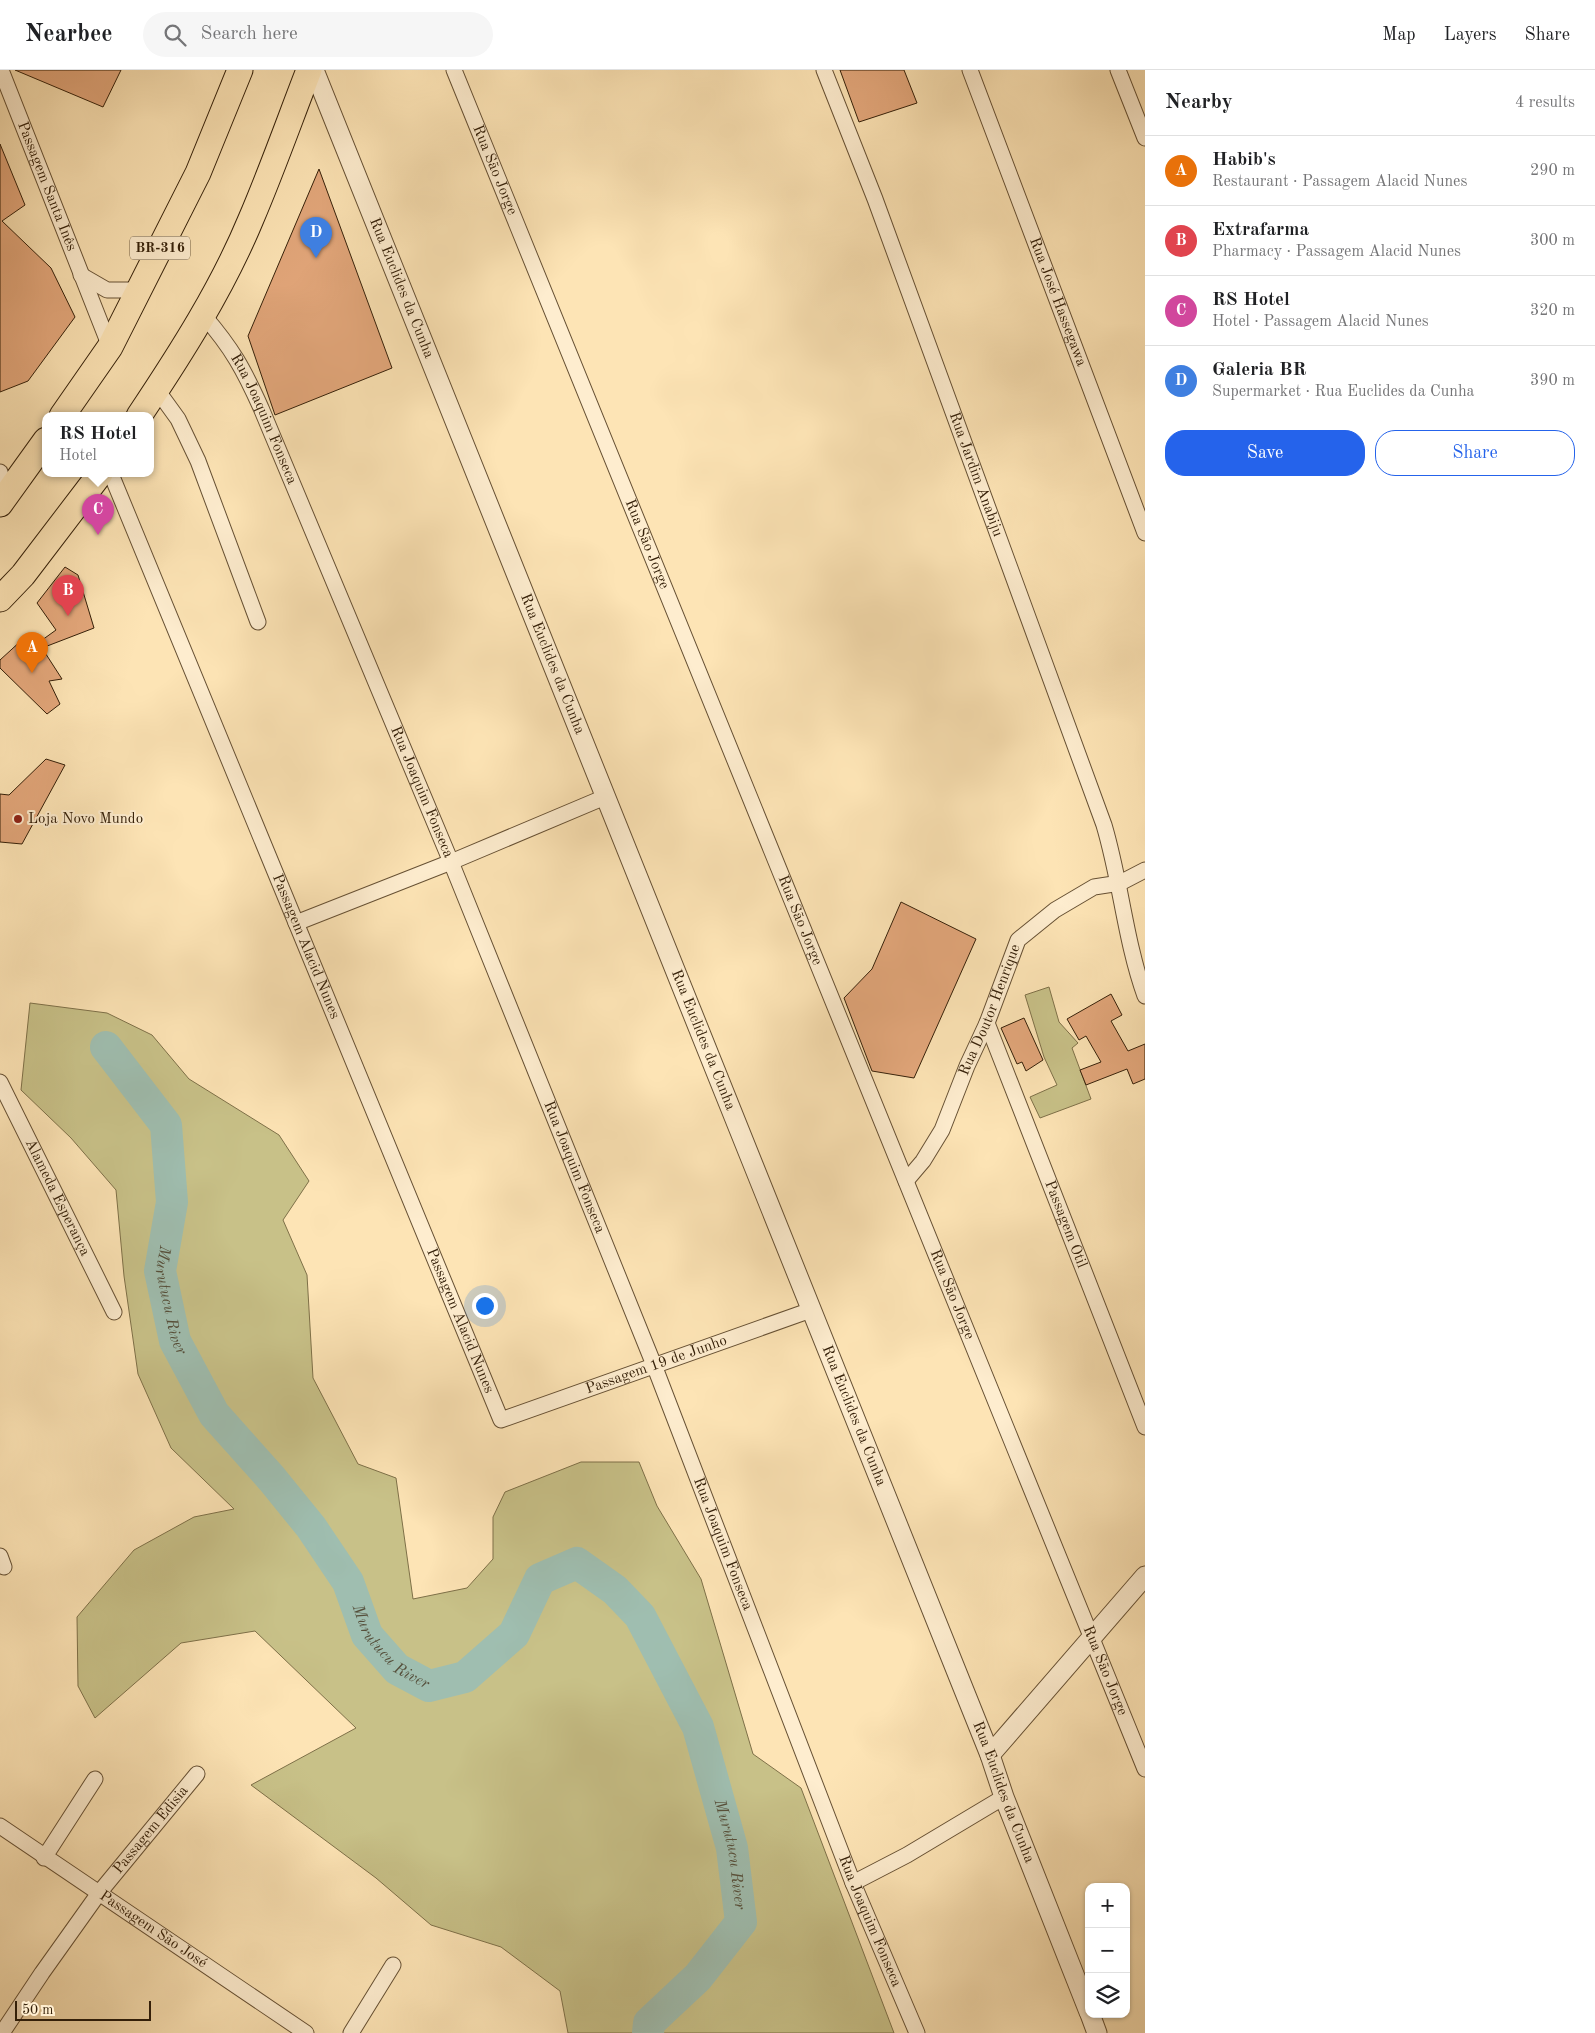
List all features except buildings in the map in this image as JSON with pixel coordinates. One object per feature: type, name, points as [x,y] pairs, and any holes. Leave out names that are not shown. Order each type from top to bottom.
[{"type":"highway","name":"BR-316","points":[[65,412],[110,347],[198,173],[240,70]]},
{"type":"highway","points":[[142,412],[204,316],[251,219],[308,70]]},
{"type":"highway","points":[[3,500],[42,446]]},
{"type":"highway","points":[[0,599],[23,575],[98,477]]},
{"type":"street","name":"Passagem Santa Inês","points":[[1,70],[110,347]]},
{"type":"street","name":"Rua Euclides da Cunha","points":[[314,70],[990,1755],[1004,1797],[1085,2003]]},
{"type":"street","name":"Rua São Jorge","points":[[454,70],[1145,1769]]},
{"type":"street","name":"Rua Jardim Anabiju","points":[[824,70],[876,200],[1100,816],[1120,883],[1128,941],[1145,996]]},
{"type":"street","name":"Rua José Hassegawa","points":[[970,70],[1145,533]]},
{"type":"street","points":[[1118,70],[1145,138]]},
{"type":"street","points":[[81,275],[107,290],[139,290]]},
{"type":"street","name":"Rua Joaquim Fonseca","points":[[204,316],[227,342],[244,369],[451,862],[654,1366],[853,1883],[917,2033]]},
{"type":"street","points":[[157,390],[178,419],[198,461],[258,622]]},
{"type":"street","points":[[0,472],[3,500]]},
{"type":"street","name":"Passagem Alacid Nunes","points":[[112,477],[501,1420]]},
{"type":"street","points":[[296,924],[451,862],[605,797]]},
{"type":"street","name":"Rua Doutor Henrique","points":[[906,1181],[923,1161],[942,1130],[967,1066],[987,1022],[1018,940],[1055,910],[1094,887],[1120,883],[1145,870]]},
{"type":"street","name":"Passagem Otil","points":[[987,1022],[1145,1427]]},
{"type":"street","name":"Alameda Esperança","points":[[0,1082],[114,1312]]},
{"type":"street","name":"Passagem 19 de Junho","points":[[501,1420],[811,1310]]},
{"type":"street","points":[[990,1755],[1145,1576]]},
{"type":"street","name":"Passagem Edisia","points":[[2,2033],[99,1893],[197,1774]]},
{"type":"street","points":[[44,1858],[95,1779]]},
{"type":"street","points":[[853,1883],[907,1855],[1004,1797]]},
{"type":"street","name":"Passagem São José","points":[[0,1826],[44,1858],[306,2033]]},
{"type":"street","points":[[351,2033],[393,1965]]},
{"type":"street","name":"Rua Euclides da Cunha","points":[[1091,2018],[1097,2033]]},
{"type":"shaded area","points":[[1049,987],[1059,1022],[1078,1043],[1072,1048],[1091,1099],[1040,1118],[1030,1097],[1057,1085],[1044,1057],[1025,995]]},
{"type":"shaded area","points":[[30,1003],[107,1013],[152,1035],[189,1079],[279,1135],[309,1181],[283,1220],[307,1275],[313,1378],[358,1464],[396,1478],[413,1599],[467,1588],[493,1559],[493,1517],[505,1492],[581,1462],[639,1462],[657,1506],[701,1579],[753,1754],[801,1788],[894,2033],[568,2033],[560,1991],[501,1947],[431,1925],[376,1878],[251,1785],[356,1728],[255,1631],[181,1643],[95,1718],[78,1686],[77,1617],[134,1550],[194,1517],[234,1509],[171,1448],[138,1374],[124,1276],[116,1190],[71,1138],[21,1090]]},
{"type":"waterway","name":"Murutucu River","points":[[106,1047],[166,1125],[172,1202],[160,1271],[175,1341],[214,1414],[272,1479],[311,1527],[348,1582],[367,1635],[397,1669],[429,1686],[465,1677],[514,1634],[540,1579],[577,1563],[615,1590],[640,1616],[698,1727],[732,1848],[741,1922],[698,1977],[649,2023],[648,2033]]},
{"type":"place","name":"Galeria BR","points":[[316,258]]},
{"type":"place","name":"RS Hotel","points":[[98,535]]},
{"type":"place","name":"Extrafarma","points":[[68,616]]},
{"type":"place","name":"Habib's","points":[[32,673]]},
{"type":"place","name":"Loja Novo Mundo","points":[[18,819]]}]
